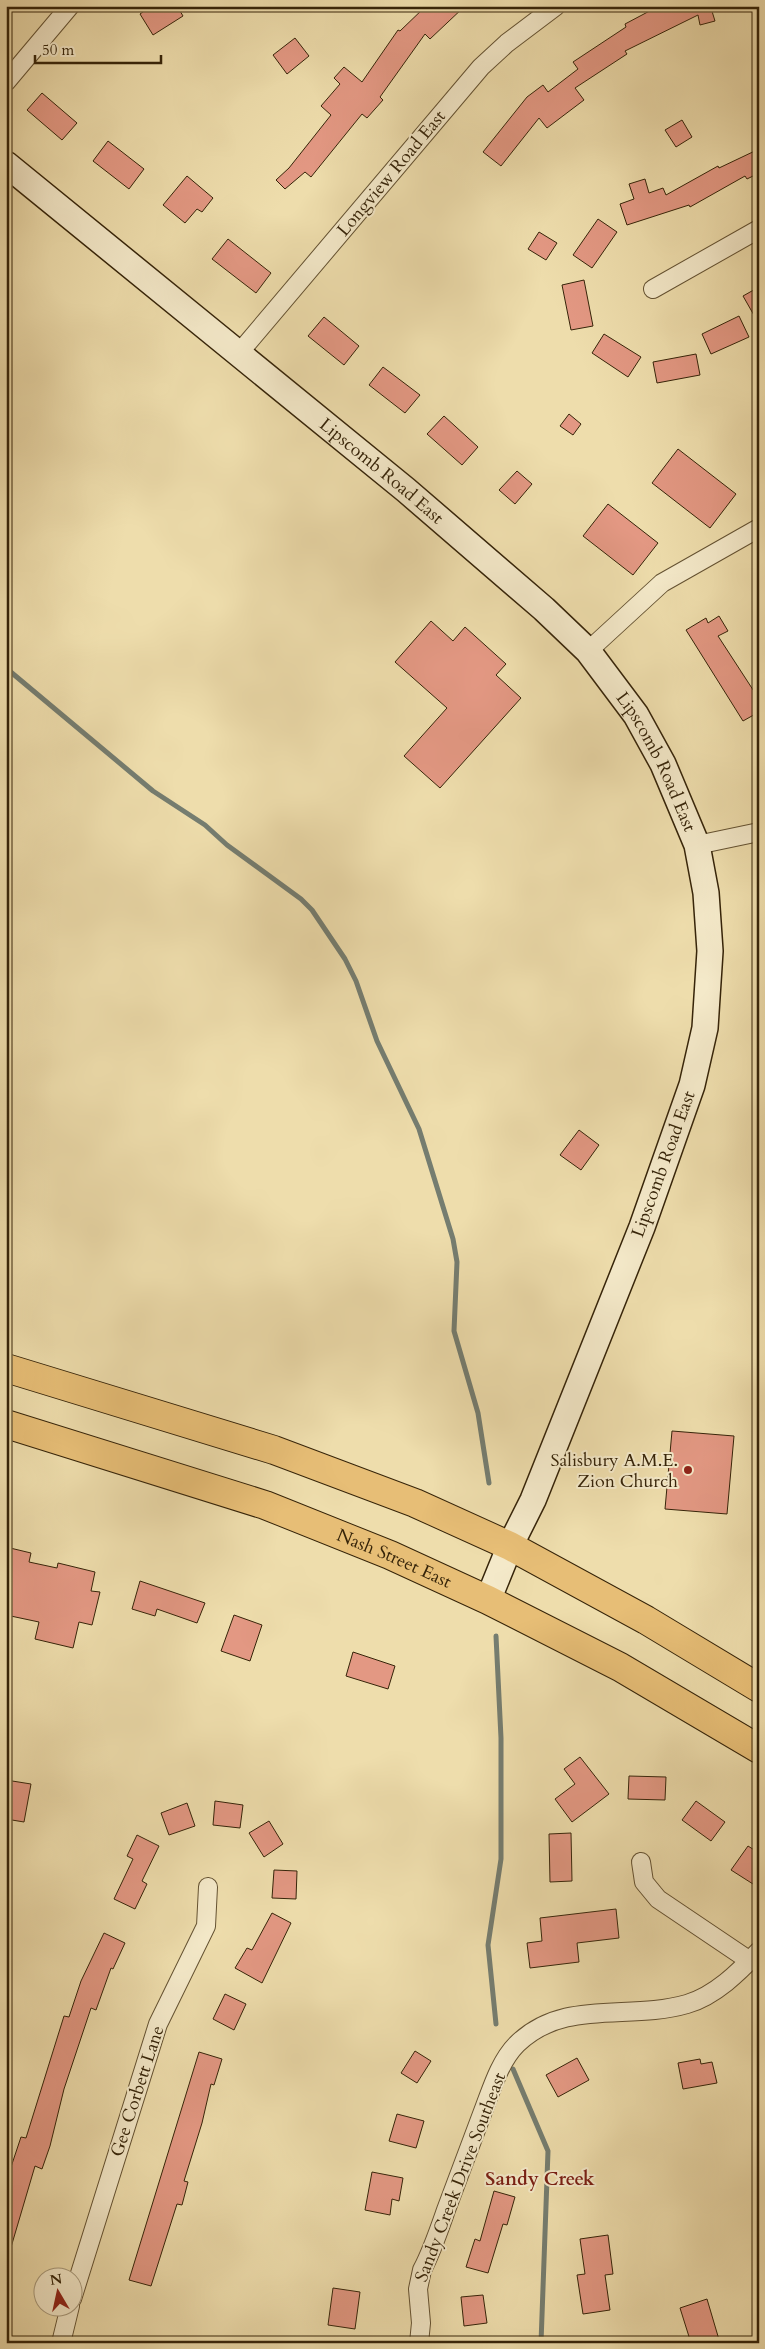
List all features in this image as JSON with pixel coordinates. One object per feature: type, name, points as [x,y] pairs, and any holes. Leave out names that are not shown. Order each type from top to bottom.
[{"type":"main road","points":[[6,1368],[274,1450],[415,1503],[510,1546],[646,1620],[759,1688]]},
{"type":"main road","name":"Nash Street East","points":[[6,1424],[264,1505],[390,1555],[488,1600],[620,1667],[759,1749]]},
{"type":"street","points":[[6,82],[70,6]]},
{"type":"street","name":"Longview Road East","points":[[239,353],[481,67],[507,43],[556,6]]},
{"type":"street","name":"Lipscomb Road East","points":[[6,164],[406,490],[544,609],[588,651],[623,695],[641,723],[663,764],[697,845],[706,893],[710,951],[705,1028],[692,1085],[642,1227],[533,1500],[510,1546],[488,1600]]},
{"type":"street","points":[[654,290],[759,229]]},
{"type":"street","points":[[588,651],[662,583],[759,528]]},
{"type":"street","points":[[697,845],[759,832]]},
{"type":"street","points":[[641,1862],[644,1882],[658,1899],[754,1956]]},
{"type":"street","name":"Gee Corbett Lane","points":[[82,2267],[158,2024],[206,1926],[208,1887]]},
{"type":"street","name":"Sandy Creek Drive Southeast","points":[[419,2343],[421,2323],[418,2289],[422,2270],[496,2078],[516,2045],[535,2028],[556,2019],[590,2014],[662,2009],[688,2004],[730,1980],[754,1956]]},
{"type":"street","points":[[61,2343],[68,2316]]},
{"type":"building","points":[[151,6],[177,6],[183,16],[153,35],[140,14]]},
{"type":"building","points":[[426,6],[465,6],[430,39],[425,34],[380,97],[383,100],[367,118],[362,114],[311,177],[305,172],[285,189],[276,180],[289,168],[331,115],[321,106],[340,84],[334,78],[344,67],[362,82],[398,30],[400,31]]},
{"type":"building","points":[[659,6],[715,6],[711,8],[715,21],[700,25],[698,15],[625,51],[627,54],[575,88],[584,100],[547,128],[539,118],[501,166],[483,152],[527,97],[543,85],[548,92],[578,69],[573,62],[626,27],[625,24]]},
{"type":"building","points":[[295,38],[309,56],[287,74],[273,55]]},
{"type":"building","points":[[42,93],[77,123],[62,140],[27,110]]},
{"type":"building","points":[[682,120],[692,137],[676,147],[665,130]]},
{"type":"building","points":[[108,141],[144,169],[129,189],[93,161]]},
{"type":"building","points":[[759,149],[759,173],[747,179],[745,176],[690,207],[689,205],[627,225],[620,204],[634,199],[629,184],[645,179],[649,193],[663,188],[666,195],[718,166],[719,168]]},
{"type":"building","points":[[187,176],[213,198],[202,212],[197,209],[185,223],[163,205]]},
{"type":"building","points":[[598,219],[617,232],[592,268],[573,255]]},
{"type":"building","points":[[539,232],[557,243],[546,260],[528,249]]},
{"type":"building","points":[[228,239],[271,273],[256,293],[212,259]]},
{"type":"building","points":[[584,280],[593,326],[571,330],[562,285]]},
{"type":"building","points":[[759,287],[759,324],[743,296]]},
{"type":"building","points":[[739,316],[749,337],[711,354],[702,334]]},
{"type":"building","points":[[324,317],[359,346],[344,365],[308,336]]},
{"type":"building","points":[[604,334],[641,357],[628,377],[592,353]]},
{"type":"building","points":[[696,354],[700,375],[657,383],[653,362]]},
{"type":"building","points":[[383,367],[420,395],[405,413],[369,385]]},
{"type":"building","points":[[569,414],[581,424],[573,435],[560,426]]},
{"type":"building","points":[[444,416],[478,447],[462,465],[427,434]]},
{"type":"building","points":[[678,449],[736,494],[710,528],[652,483]]},
{"type":"building","points":[[517,471],[532,484],[515,504],[499,490]]},
{"type":"building","points":[[608,504],[658,543],[633,575],[583,536]]},
{"type":"building","points":[[719,616],[728,631],[718,636],[759,699],[759,712],[743,721],[686,630],[706,618],[708,623]]},
{"type":"building","points":[[431,621],[453,641],[465,627],[506,664],[496,675],[521,698],[440,788],[404,756],[447,708],[395,662]]},
{"type":"building","points":[[579,1130],[599,1145],[581,1170],[560,1155]]},
{"type":"building","points":[[672,1431],[734,1436],[727,1514],[665,1509]]},
{"type":"building","points":[[6,1547],[31,1553],[29,1562],[57,1568],[58,1563],[95,1572],[91,1591],[100,1592],[92,1625],[79,1622],[73,1648],[35,1639],[39,1622],[6,1615]]},
{"type":"building","points":[[140,1581],[205,1603],[197,1623],[157,1609],[155,1616],[132,1609]]},
{"type":"building","points":[[234,1615],[262,1625],[250,1661],[221,1651]]},
{"type":"building","points":[[353,1652],[395,1666],[388,1689],[346,1676]]},
{"type":"building","points":[[580,1757],[609,1794],[572,1822],[555,1799],[575,1784],[564,1769]]},
{"type":"building","points":[[629,1776],[666,1777],[665,1800],[628,1799]]},
{"type":"building","points":[[6,1780],[31,1784],[24,1822],[6,1819]]},
{"type":"building","points":[[215,1801],[243,1805],[240,1828],[213,1825]]},
{"type":"building","points":[[696,1801],[725,1822],[711,1841],[682,1820]]},
{"type":"building","points":[[187,1803],[195,1826],[169,1835],[161,1813]]},
{"type":"building","points":[[269,1821],[283,1844],[264,1857],[249,1833]]},
{"type":"building","points":[[571,1833],[572,1881],[550,1882],[549,1834]]},
{"type":"building","points":[[137,1835],[159,1846],[142,1881],[147,1884],[135,1909],[114,1899],[133,1859],[127,1856]]},
{"type":"building","points":[[748,1846],[759,1853],[759,1876],[753,1884],[731,1870]]},
{"type":"building","points":[[274,1870],[297,1871],[296,1899],[272,1898]]},
{"type":"building","points":[[616,1909],[619,1938],[577,1943],[579,1962],[530,1968],[527,1943],[542,1941],[540,1918]]},
{"type":"building","points":[[272,1913],[291,1923],[262,1983],[235,1968],[247,1948],[252,1950]]},
{"type":"building","points":[[104,1933],[125,1943],[113,1969],[111,1968],[96,2010],[91,2008],[64,2089],[50,2146],[42,2169],[35,2166],[9,2254],[6,2254],[6,2182],[21,2137],[26,2138],[64,2016],[69,2017],[81,1981]]},
{"type":"building","points":[[225,1994],[246,2004],[234,2030],[213,2019]]},
{"type":"building","points":[[415,2051],[431,2061],[417,2083],[401,2073]]},
{"type":"building","points":[[199,2052],[222,2059],[214,2085],[211,2084],[202,2123],[184,2181],[188,2182],[182,2205],[177,2204],[151,2286],[129,2280]]},
{"type":"building","points":[[577,2058],[589,2080],[558,2097],[546,2075]]},
{"type":"building","points":[[700,2059],[701,2064],[712,2062],[717,2083],[683,2089],[678,2063]]},
{"type":"building","points":[[397,2114],[424,2121],[416,2148],[389,2141]]},
{"type":"building","points":[[372,2172],[403,2178],[399,2201],[392,2199],[390,2215],[365,2210]]},
{"type":"building","points":[[494,2191],[515,2197],[507,2225],[503,2224],[488,2273],[466,2267],[475,2239],[480,2241]]},
{"type":"building","points":[[608,2235],[613,2274],[605,2275],[610,2310],[583,2314],[577,2275],[585,2274],[580,2239]]},
{"type":"building","points":[[333,2288],[360,2292],[355,2329],[328,2325]]},
{"type":"building","points":[[483,2295],[487,2323],[464,2326],[461,2297]]},
{"type":"building","points":[[707,2299],[720,2343],[691,2343],[680,2308]]},
{"type":"waterway","points":[[6,668],[153,791],[205,825],[227,845],[301,899],[312,910],[345,959],[356,981],[377,1041],[419,1129],[453,1239],[457,1262],[454,1331],[478,1413],[489,1483]]},
{"type":"waterway","points":[[496,1636],[501,1738],[501,1859],[488,1945],[496,2024]]},
{"type":"waterway","points":[[513,2069],[548,2151],[541,2343]]},
{"type":"place","name":"Salisbury A.M.E. Zion Church","points":[[688,1470]]},
{"type":"district","name":"Sandy Creek","points":[[540,2178]]}]
